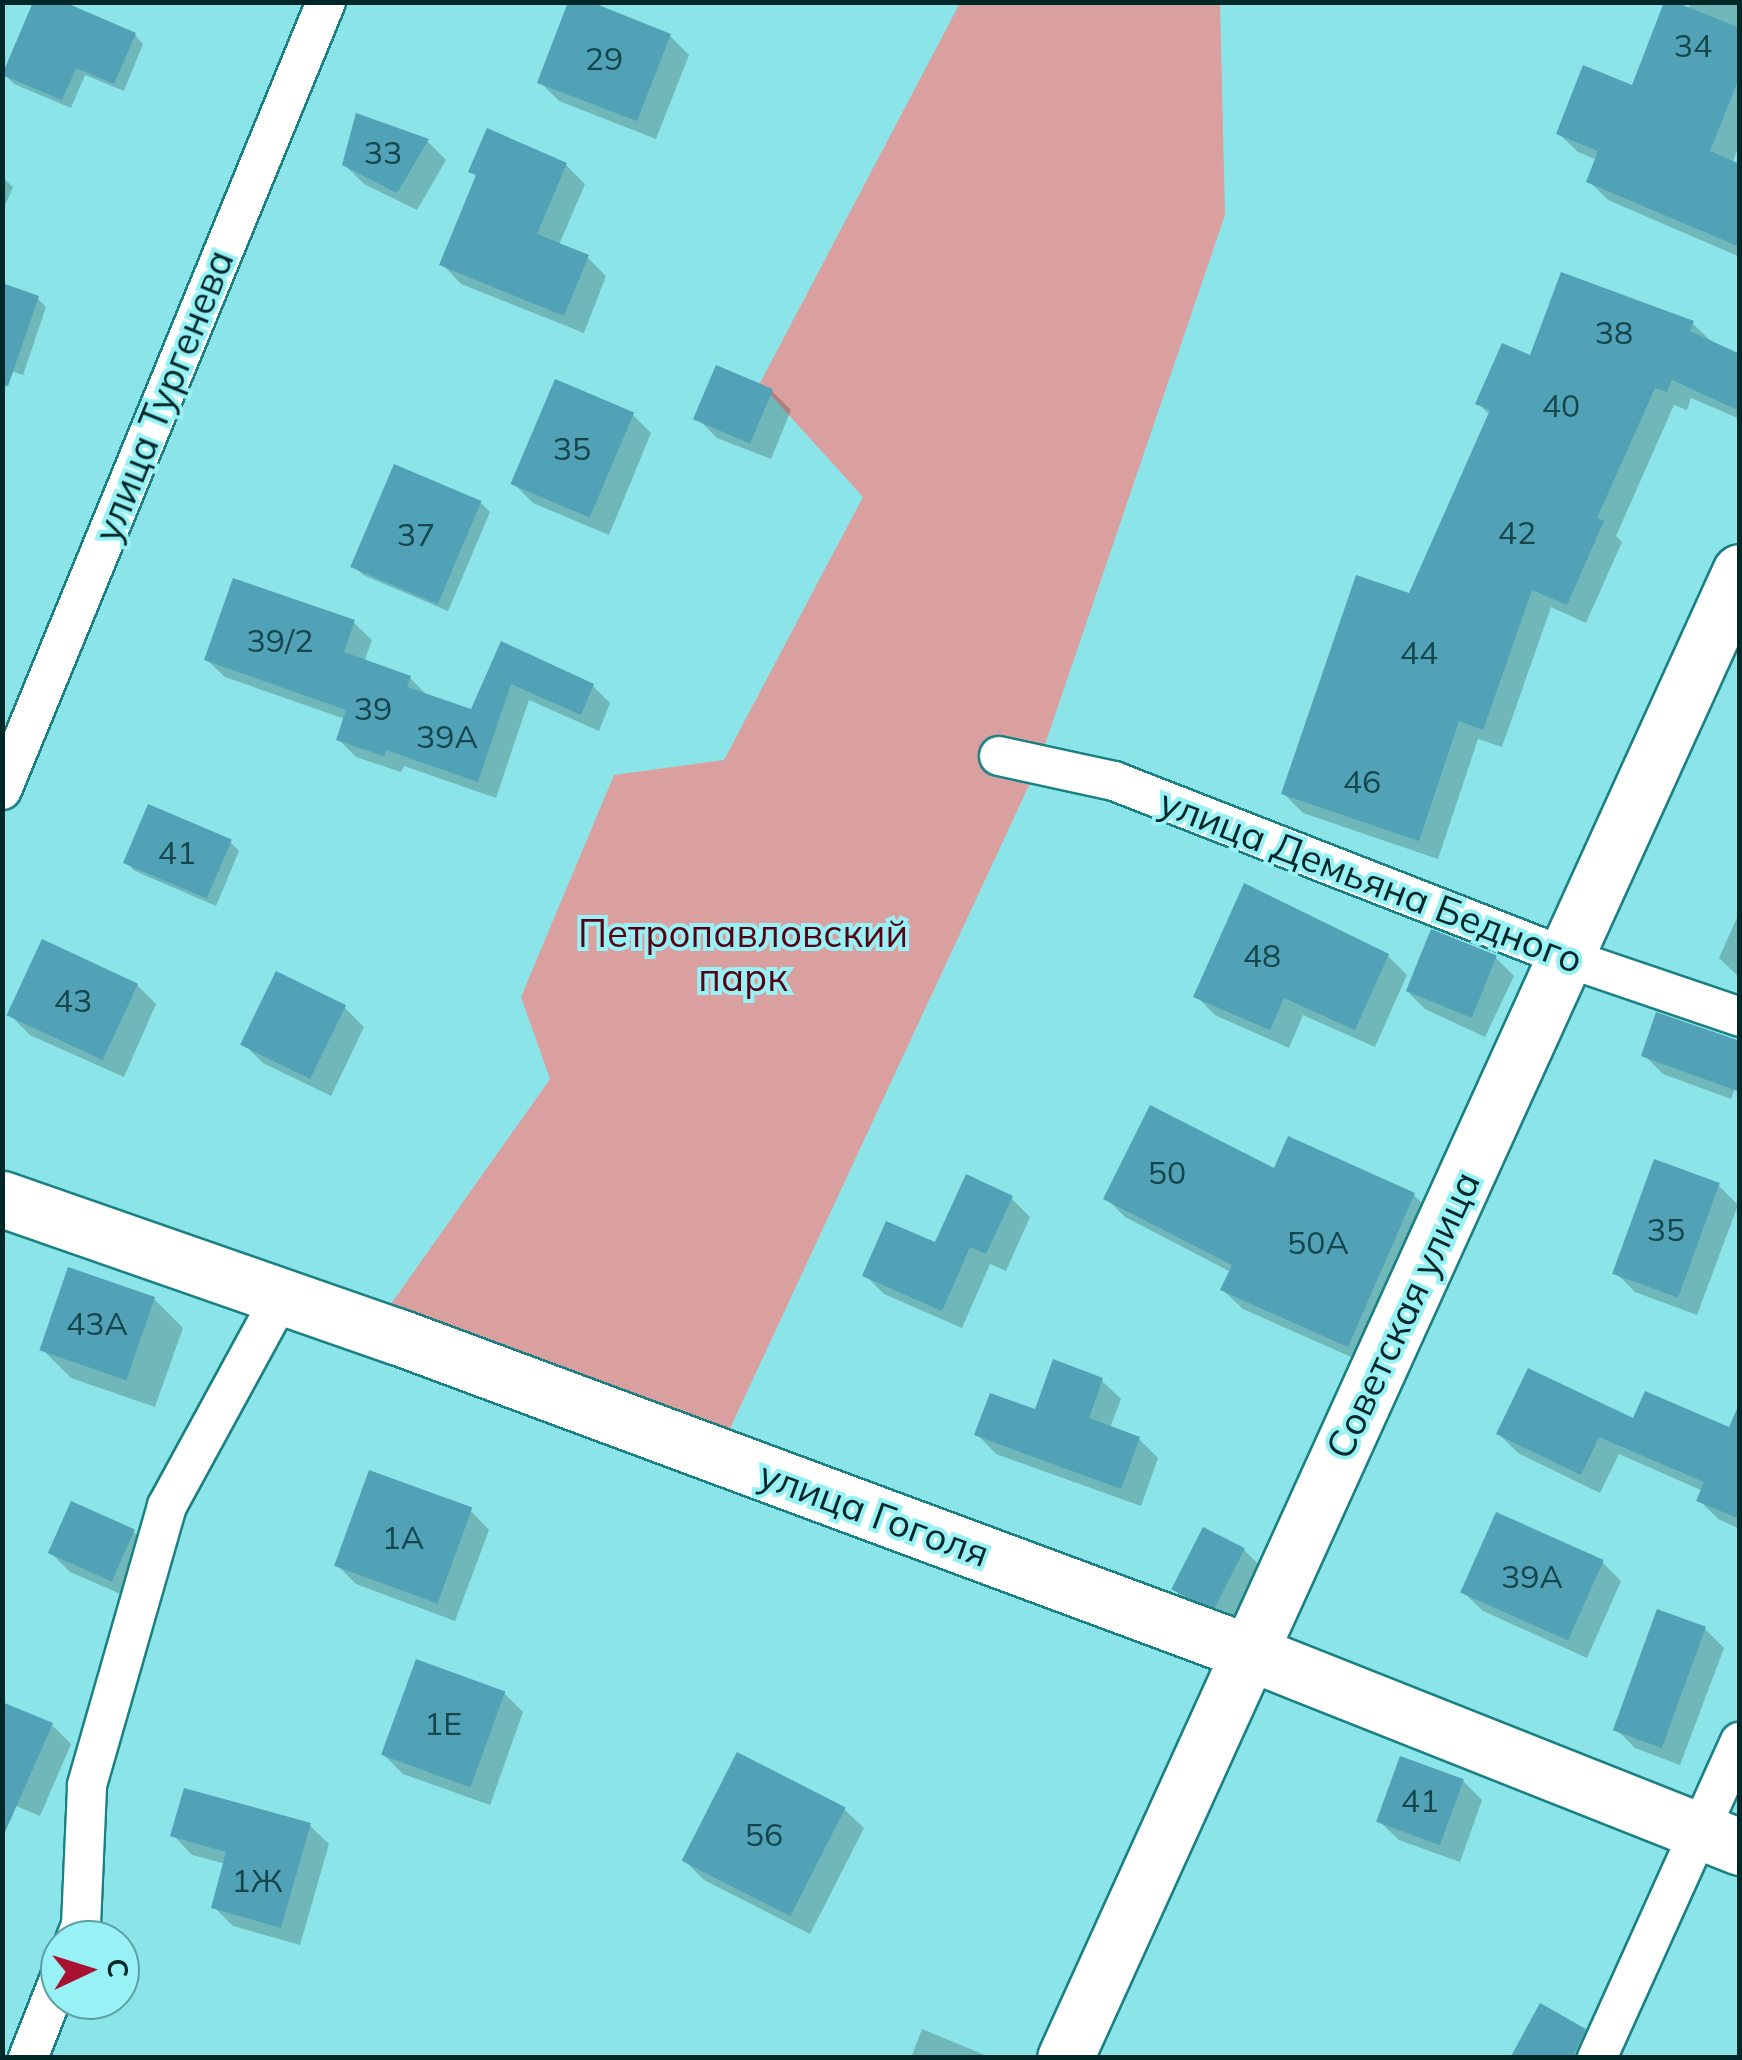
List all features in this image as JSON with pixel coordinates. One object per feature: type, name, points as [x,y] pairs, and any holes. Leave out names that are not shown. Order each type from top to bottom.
[{"type":"street","name":"улица Тургенева","points":[[2,790],[326,2]]},
{"type":"street","name":"Советская улица","points":[[1065,2058],[1740,572]]},
{"type":"street","name":"улица Демьяна Бедного","points":[[1000,756],[1114,782],[1567,958],[1740,1017]]},
{"type":"street","name":"улица Гоголя","points":[[2,1199],[282,1295],[1248,1652],[1719,1838]]},
{"type":"street","points":[[81,1920],[86,1786],[167,1506],[282,1295]]},
{"type":"street","points":[[1597,2058],[1719,1838],[1740,1742]]},
{"type":"street","points":[[28,2058],[43,2020]]},
{"type":"green space","name":"Петропавловский парк","points":[[960,3],[1220,3],[1225,215],[1037,768],[720,1450],[379,1321],[550,1079],[521,997],[614,775],[724,760],[863,497],[760,383]]},
{"type":"building","points":[[33,2],[64,2],[136,33],[114,84],[76,68],[62,100],[2,75]]},
{"type":"building","points":[[568,2],[591,2],[671,34],[637,121],[537,83]]},
{"type":"building","points":[[1664,2],[1675,2],[1740,28],[1740,76],[1710,151],[1740,164],[1740,247],[1586,182],[1598,151],[1556,134],[1583,65],[1632,85]]},
{"type":"building","points":[[356,113],[429,139],[397,193],[342,165]]},
{"type":"building","points":[[487,128],[567,163],[537,234],[589,255],[564,316],[439,265],[476,175],[468,172]]},
{"type":"building","points":[[1561,272],[1694,321],[1690,331],[1740,354],[1740,411],[1672,380],[1667,392],[1655,388],[1597,518],[1604,521],[1567,605],[1532,590],[1483,730],[1459,721],[1419,841],[1281,794],[1356,575],[1409,593],[1490,410],[1475,404],[1502,343],[1530,355]]},
{"type":"building","points":[[2,283],[39,296],[8,386],[2,385]]},
{"type":"building","points":[[716,365],[773,389],[750,444],[693,419]]},
{"type":"building","points":[[555,379],[634,413],[590,518],[510,484]]},
{"type":"building","points":[[394,464],[481,501],[438,604],[350,567]]},
{"type":"building","points":[[233,578],[355,620],[344,652],[411,676],[407,687],[471,709],[501,641],[594,684],[581,715],[511,684],[478,782],[386,750],[384,756],[336,740],[346,710],[204,660]]},
{"type":"building","points":[[148,804],[232,840],[207,898],[123,863]]},
{"type":"building","points":[[1244,883],[1389,954],[1355,1030],[1284,998],[1270,1030],[1193,997]]},
{"type":"building","points":[[1431,929],[1497,956],[1472,1018],[1406,991]]},
{"type":"building","points":[[42,939],[138,984],[103,1060],[7,1015]]},
{"type":"building","points":[[276,971],[346,1005],[310,1079],[240,1045]]},
{"type":"building","points":[[1656,1012],[1740,1041],[1740,1092],[1641,1056]]},
{"type":"building","points":[[1150,1105],[1274,1168],[1288,1136],[1415,1193],[1348,1347],[1220,1290],[1232,1265],[1103,1199]]},
{"type":"building","points":[[1654,1159],[1720,1183],[1678,1298],[1612,1274]]},
{"type":"building","points":[[966,1174],[1013,1196],[986,1254],[970,1247],[942,1311],[862,1276],[886,1221],[935,1242]]},
{"type":"building","points":[[68,1267],[155,1297],[126,1380],[39,1350]]},
{"type":"building","points":[[1053,1359],[1103,1378],[1089,1418],[1140,1437],[1121,1489],[974,1435],[990,1393],[1035,1409]]},
{"type":"building","points":[[1528,1368],[1633,1418],[1645,1391],[1729,1427],[1740,1402],[1740,1519],[1696,1501],[1704,1482],[1599,1437],[1581,1475],[1496,1434]]},
{"type":"building","points":[[369,1470],[472,1508],[437,1603],[334,1566]]},
{"type":"building","points":[[71,1501],[135,1529],[112,1582],[48,1553]]},
{"type":"building","points":[[1496,1512],[1604,1560],[1568,1640],[1460,1592]]},
{"type":"building","points":[[1203,1527],[1245,1548],[1213,1611],[1171,1589]]},
{"type":"building","points":[[1657,1609],[1706,1627],[1662,1748],[1613,1730]]},
{"type":"building","points":[[416,1659],[505,1691],[470,1787],[381,1755]]},
{"type":"building","points":[[2,1702],[53,1723],[2,1839]]},
{"type":"building","points":[[737,1752],[846,1807],[790,1916],[682,1861]]},
{"type":"building","points":[[1400,1756],[1464,1779],[1440,1845],[1376,1822]]},
{"type":"building","points":[[184,1788],[311,1823],[281,1928],[211,1908],[226,1852],[170,1836]]},
{"type":"building","points":[[1540,2003],[1586,2029],[1572,2058],[1510,2058]]}]
